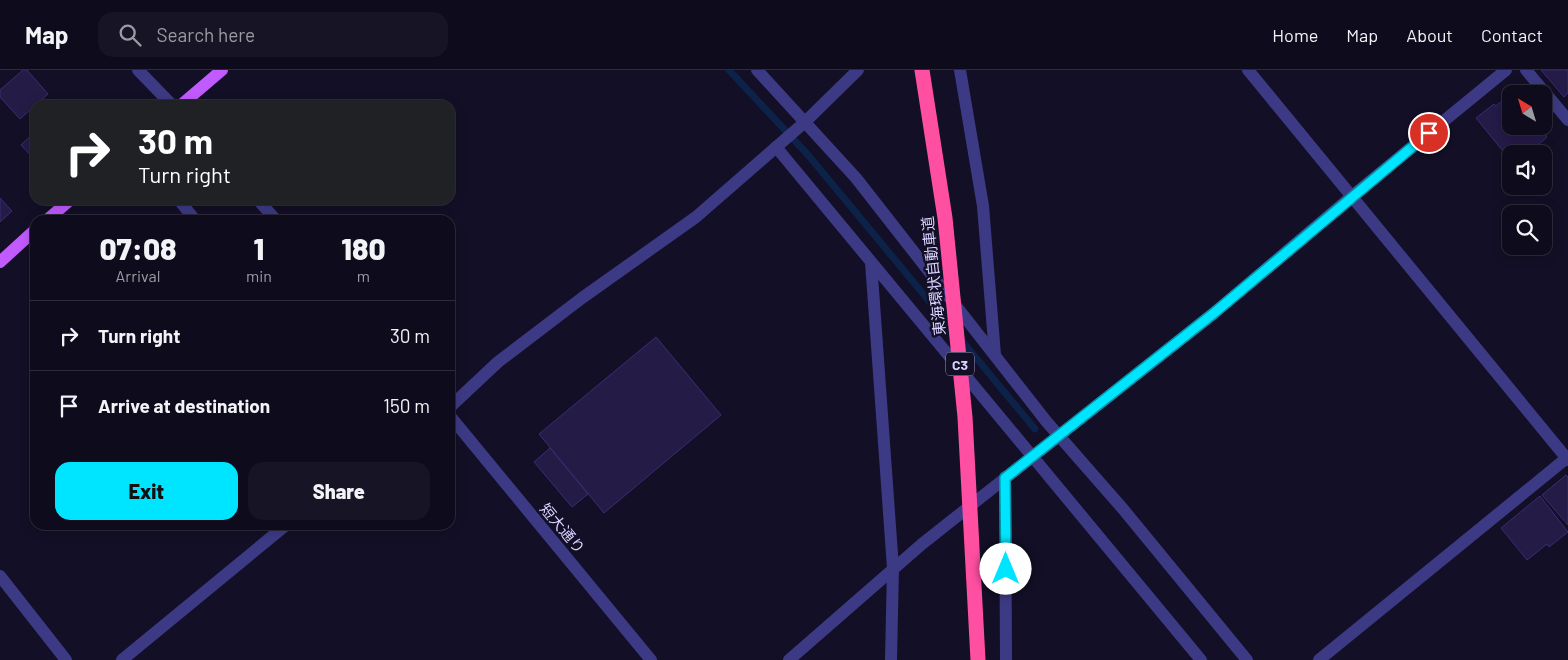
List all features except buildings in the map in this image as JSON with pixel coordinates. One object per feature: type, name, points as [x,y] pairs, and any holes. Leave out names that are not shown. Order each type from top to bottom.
[{"type":"highway","name":"東海環状自動車道","points":[[922,70],[945,218],[965,417],[978,660]]},
{"type":"main road","points":[[188,100],[222,70]]},
{"type":"main road","points":[[53,215],[64,205]]},
{"type":"main road","points":[[0,262],[30,235]]},
{"type":"street","points":[[138,70],[167,100]]},
{"type":"street","points":[[757,70],[801,125],[856,178],[1058,435],[1123,509],[1247,660]]},
{"type":"street","points":[[455,402],[498,362],[582,298],[696,217],[801,125],[844,76],[858,70]]},
{"type":"street","points":[[960,70],[983,206],[995,356]]},
{"type":"street","points":[[1248,70],[1568,458],[1319,660]]},
{"type":"street","points":[[789,660],[893,568],[1058,435],[1214,313],[1352,196],[1506,70]]},
{"type":"street","points":[[1526,70],[1568,120]]},
{"type":"street","points":[[779,144],[871,262],[1201,660]]},
{"type":"street","points":[[182,205],[191,215]]},
{"type":"street","points":[[262,205],[272,215]]},
{"type":"street","points":[[871,262],[893,568],[891,660]]},
{"type":"street","name":"短大通り","points":[[455,422],[651,660]]},
{"type":"street","points":[[1005,478],[1006,660]]},
{"type":"street","points":[[122,660],[280,530]]},
{"type":"street","points":[[0,576],[66,660]]},
{"type":"waterway","points":[[729,70],[809,156],[1035,429]]},
{"type":"route","points":[[1006,569],[1005,478],[1214,313],[1429,133]]}]
